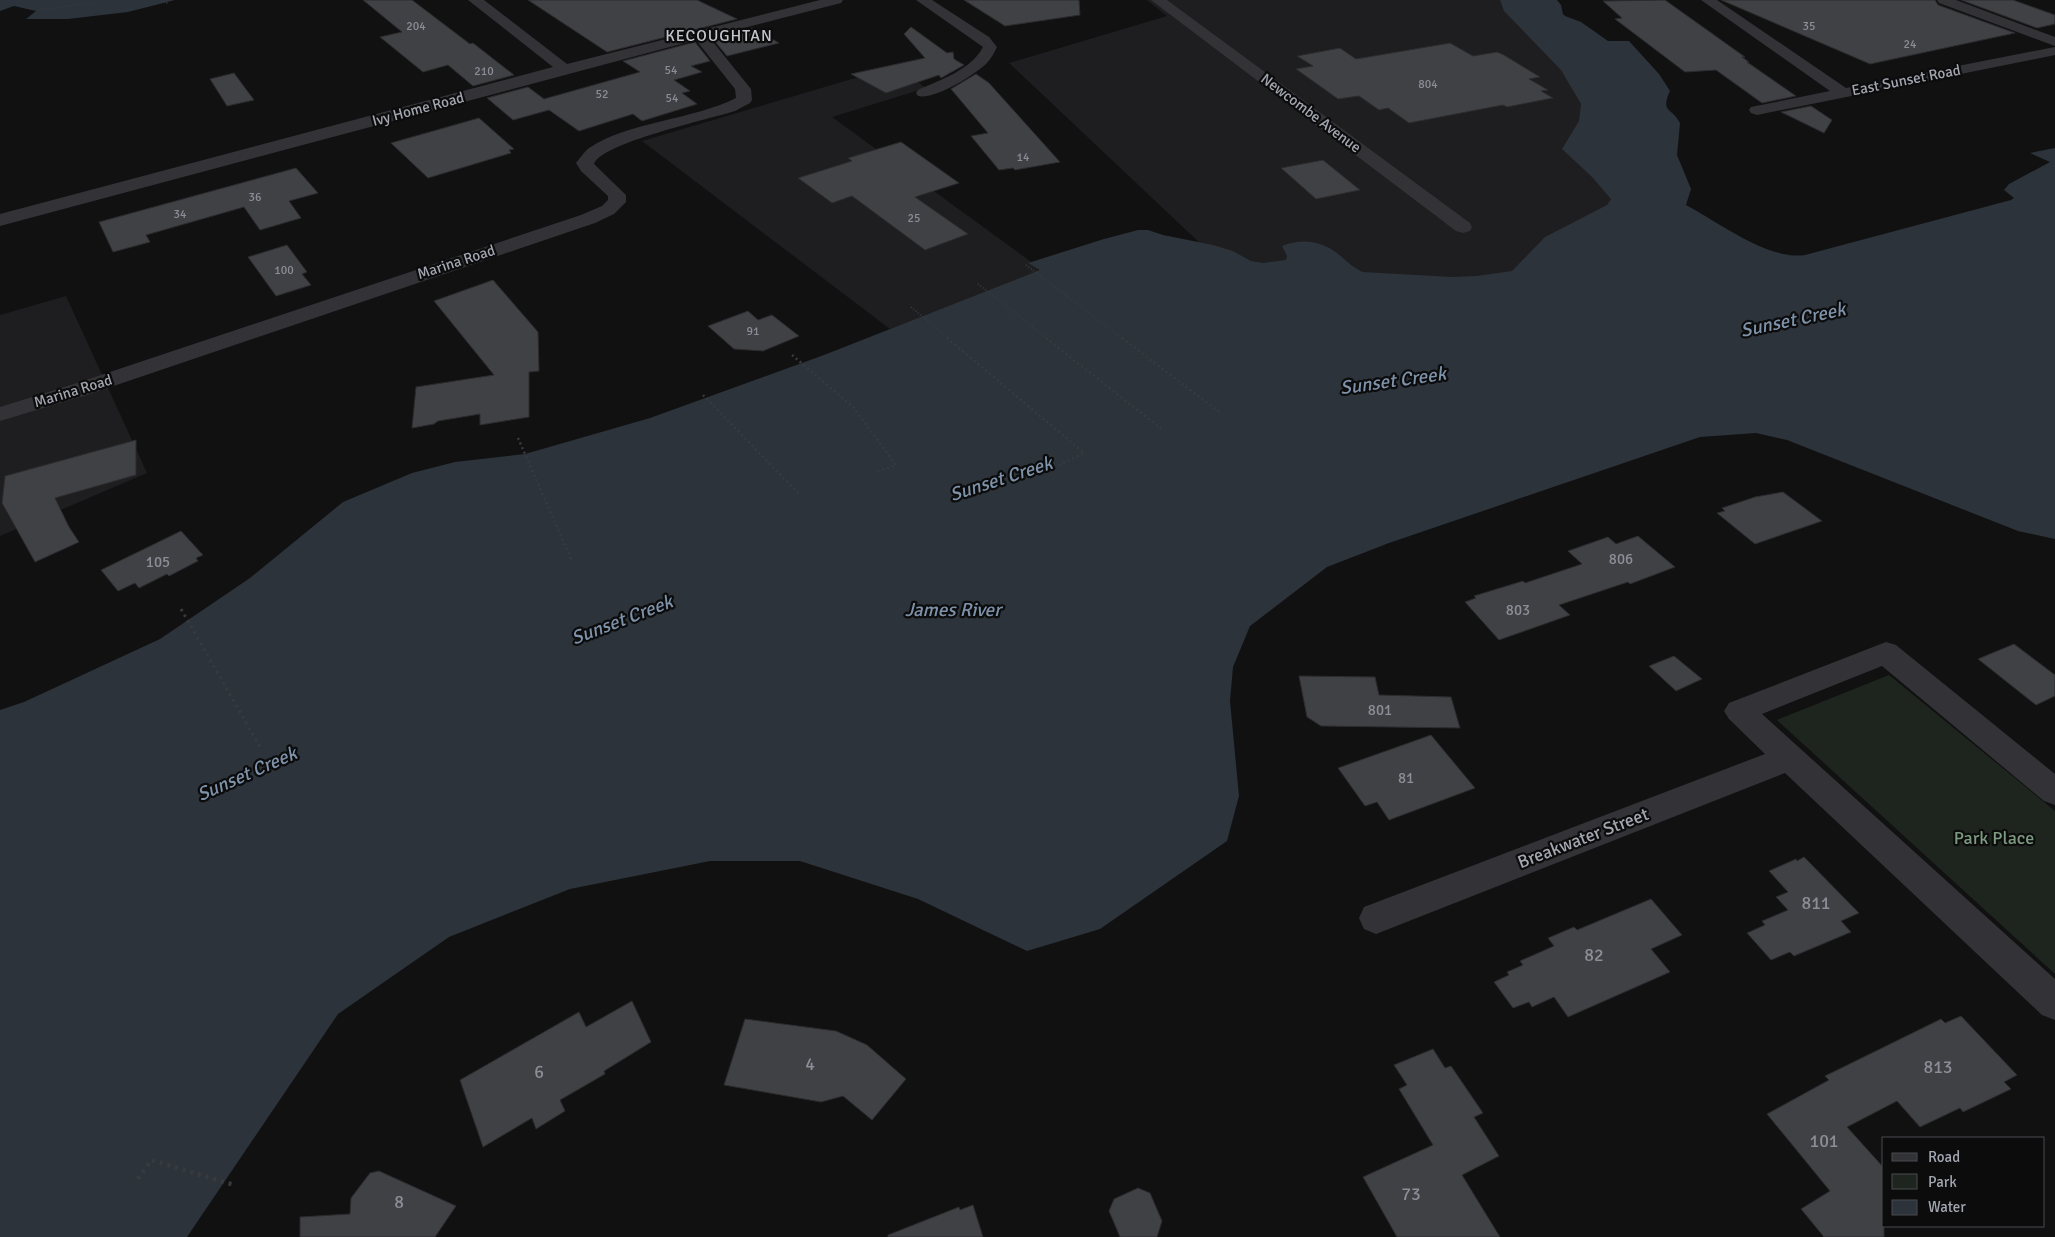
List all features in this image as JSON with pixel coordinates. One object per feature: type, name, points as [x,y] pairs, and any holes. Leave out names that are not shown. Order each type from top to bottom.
[{"type":"street","points":[[475,0],[564,70]]},
{"type":"street","name":"Ivy Home Road","points":[[0,220],[564,70],[836,0]]},
{"type":"street","points":[[923,0],[984,40],[990,47],[984,59],[924,93]]},
{"type":"street","name":"Newcombe Avenue","points":[[1158,0],[1463,227]]},
{"type":"street","points":[[1708,0],[1842,92]]},
{"type":"street","points":[[1944,0],[2055,42]]},
{"type":"street","points":[[766,4],[782,13]]},
{"type":"street","name":"Marina Road","points":[[0,414],[82,389],[608,210],[617,202],[617,195],[587,167],[585,163],[591,154],[612,142],[724,110],[744,100],[743,89],[700,35]]},
{"type":"street","name":"East Sunset Road","points":[[1757,110],[2055,51]]},
{"type":"street","points":[[2055,792],[1886,653],[1738,711],[2055,1003]]},
{"type":"street","name":"Breakwater Street","points":[[1376,918],[1789,758]]},
{"type":"path","points":[[161,0],[168,4]]},
{"type":"path","points":[[38,10],[95,3]]},
{"type":"path","points":[[1026,264],[1222,414]]},
{"type":"path","points":[[978,284],[1164,431]]},
{"type":"path","points":[[912,306],[1084,453],[1051,469]]},
{"type":"path","points":[[792,355],[853,407],[896,466],[877,472]]},
{"type":"path","points":[[703,395],[800,495]]},
{"type":"path","points":[[518,438],[571,559]]},
{"type":"path","points":[[181,609],[260,747]]},
{"type":"path","points":[[138,1179],[151,1160],[234,1185]]},
{"type":"shaded area","points":[[1147,0],[1528,0],[1641,193],[1503,280],[1266,269],[1204,247],[1009,63],[1167,16]]},
{"type":"shaded area","points":[[896,66],[926,88],[832,117],[1034,264],[1047,271],[890,329],[642,141]]},
{"type":"shaded area","points":[[66,296],[147,473],[0,536],[0,315]]},
{"type":"green space","name":"Park Place","points":[[1889,675],[2055,811],[2055,974],[1777,720]]},
{"type":"water","points":[[0,0],[175,0],[128,12],[68,19],[26,19],[36,11],[14,6],[0,11]]},
{"type":"water","name":"James River","points":[[1500,0],[1557,0],[1565,16],[1581,22],[1608,41],[1629,41],[1659,74],[1670,91],[1666,103],[1667,107],[1680,123],[1677,155],[1691,189],[1686,205],[1744,239],[1776,252],[1805,255],[2011,200],[2014,198],[2004,190],[2009,184],[2050,162],[2030,153],[2055,148],[2055,539],[2018,531],[1787,440],[1756,433],[1700,437],[1389,543],[1327,567],[1250,626],[1233,667],[1230,701],[1239,796],[1227,841],[1100,929],[1027,951],[918,899],[800,861],[710,861],[570,889],[449,937],[338,1014],[187,1237],[0,1237],[0,710],[24,702],[160,639],[250,578],[343,502],[412,473],[455,462],[525,454],[650,418],[824,355],[1040,270],[1028,263],[1104,239],[1138,230],[1148,230],[1213,245],[1233,251],[1251,261],[1263,263],[1286,260],[1287,256],[1282,246],[1294,242],[1313,242],[1331,249],[1363,272],[1452,277],[1512,271],[1545,237],[1607,205],[1611,199],[1592,177],[1562,149],[1579,121],[1581,104],[1561,70],[1504,11]]},
{"type":"building","points":[[363,0],[412,0],[514,75],[473,86],[448,65],[423,72],[380,37],[402,32]]},
{"type":"building","points":[[528,0],[697,0],[737,19],[607,52]]},
{"type":"building","points":[[964,0],[1079,0],[1080,15],[1005,26]]},
{"type":"building","points":[[1665,0],[1745,57],[1742,57],[1749,62],[1747,62],[1796,96],[1762,103],[1716,70],[1685,72],[1615,19],[1622,18],[1603,1]]},
{"type":"building","points":[[1721,0],[1935,0],[1938,5],[2015,33],[1870,64]]},
{"type":"building","points":[[1961,0],[2013,0],[2055,15],[2055,24],[2037,28]]},
{"type":"building","points":[[911,27],[947,53],[953,52],[954,59],[964,65],[941,78],[939,75],[886,93],[851,74],[925,58],[904,34]]},
{"type":"building","points":[[752,28],[779,43],[727,56],[712,38]]},
{"type":"building","points":[[695,42],[710,61],[691,66],[702,72],[674,80],[690,91],[682,93],[697,104],[642,121],[633,114],[579,131],[549,110],[513,120],[487,98],[528,87],[544,99],[640,72],[623,61]]},
{"type":"building","points":[[1450,43],[1473,56],[1497,52],[1504,55],[1540,77],[1529,79],[1548,90],[1541,91],[1553,98],[1507,107],[1503,105],[1409,123],[1388,108],[1379,110],[1359,96],[1338,99],[1296,69],[1313,66],[1297,56],[1340,48],[1356,59]]},
{"type":"building","points":[[234,73],[254,100],[227,106],[210,79]]},
{"type":"building","points":[[976,74],[989,83],[1060,162],[1015,170],[1013,168],[999,170],[971,136],[988,133],[951,89]]},
{"type":"building","points":[[1811,106],[1832,120],[1824,133],[1781,112]]},
{"type":"building","points":[[479,118],[514,149],[509,150],[511,153],[428,178],[391,143]]},
{"type":"building","points":[[901,142],[959,183],[915,197],[968,234],[925,250],[852,196],[832,203],[798,178],[852,161],[848,158]]},
{"type":"building","points":[[1323,160],[1360,190],[1316,199],[1281,168]]},
{"type":"building","points":[[296,168],[318,193],[289,201],[301,218],[260,230],[244,207],[146,235],[150,242],[113,252],[99,222]]},
{"type":"building","points":[[287,245],[307,272],[302,274],[311,285],[276,296],[248,257]]},
{"type":"building","points":[[493,280],[538,332],[539,371],[529,372],[529,417],[480,425],[480,414],[438,421],[434,424],[412,428],[416,387],[494,375],[434,301]]},
{"type":"building","points":[[748,311],[758,320],[772,315],[799,336],[763,351],[734,349],[708,326]]},
{"type":"building","points":[[136,440],[136,475],[55,498],[69,527],[79,542],[35,562],[2,503],[5,476]]},
{"type":"building","points":[[1783,492],[1822,521],[1755,544],[1717,513],[1725,511],[1722,508],[1755,497]]},
{"type":"building","points":[[181,531],[203,555],[196,558],[198,561],[169,576],[167,574],[139,588],[135,583],[118,591],[101,570]]},
{"type":"building","points":[[1638,536],[1675,567],[1630,584],[1628,582],[1559,605],[1570,615],[1499,640],[1465,602],[1476,598],[1474,596],[1523,581],[1525,583],[1582,564],[1568,551],[1608,537],[1616,544]]},
{"type":"building","points":[[2014,644],[2055,675],[2055,696],[2036,705],[1978,659]]},
{"type":"building","points":[[1674,656],[1702,679],[1676,691],[1649,666]]},
{"type":"building","points":[[1299,676],[1375,677],[1379,695],[1451,697],[1460,728],[1321,726],[1307,717]]},
{"type":"building","points":[[1431,735],[1475,788],[1389,820],[1377,802],[1365,806],[1338,768]]},
{"type":"building","points":[[1804,857],[1859,913],[1841,921],[1851,932],[1794,956],[1790,952],[1771,960],[1747,933],[1765,925],[1762,921],[1788,910],[1776,897],[1788,892],[1769,871]]},
{"type":"building","points":[[1651,899],[1682,935],[1651,949],[1670,972],[1568,1017],[1554,997],[1532,1007],[1529,1002],[1513,1008],[1494,982],[1509,975],[1507,972],[1523,965],[1520,961],[1554,946],[1548,938],[1574,927],[1577,930]]},
{"type":"building","points":[[632,1001],[651,1042],[604,1071],[605,1074],[560,1100],[565,1111],[536,1129],[532,1118],[483,1147],[460,1080],[579,1012],[586,1027]]},
{"type":"building","points":[[1961,1016],[2017,1075],[2004,1082],[2011,1089],[1963,1112],[1960,1108],[1920,1127],[1897,1101],[1847,1127],[1882,1166],[1882,1227],[1884,1227],[1884,1237],[1824,1237],[1801,1209],[1830,1191],[1767,1114],[1829,1080],[1825,1076],[1941,1019],[1945,1023]]},
{"type":"building","points":[[745,1019],[836,1031],[867,1045],[906,1079],[872,1120],[843,1096],[821,1102],[724,1085]]},
{"type":"building","points":[[1433,1049],[1445,1068],[1451,1066],[1483,1113],[1474,1117],[1499,1156],[1462,1175],[1500,1237],[1397,1237],[1363,1177],[1433,1145],[1399,1089],[1407,1085],[1394,1065]]},
{"type":"building","points":[[379,1171],[456,1206],[435,1237],[300,1237],[300,1217],[350,1214],[351,1198],[370,1173]]},
{"type":"building","points":[[1138,1188],[1150,1193],[1162,1221],[1157,1237],[1120,1237],[1109,1211],[1114,1199]]},
{"type":"building","points":[[973,1205],[983,1237],[888,1237],[888,1235],[959,1207],[960,1210]]},
{"type":"district","name":"KECOUGHTAN","points":[[719,36]]},
{"type":"water label","name":"Sunset Creek","points":[[1793,320]]},
{"type":"water label","name":"Sunset Creek","points":[[1393,381]]},
{"type":"water label","name":"Sunset Creek","points":[[1001,479]]},
{"type":"water label","name":"Sunset Creek","points":[[622,620]]},
{"type":"water label","name":"Sunset Creek","points":[[247,774]]}]
